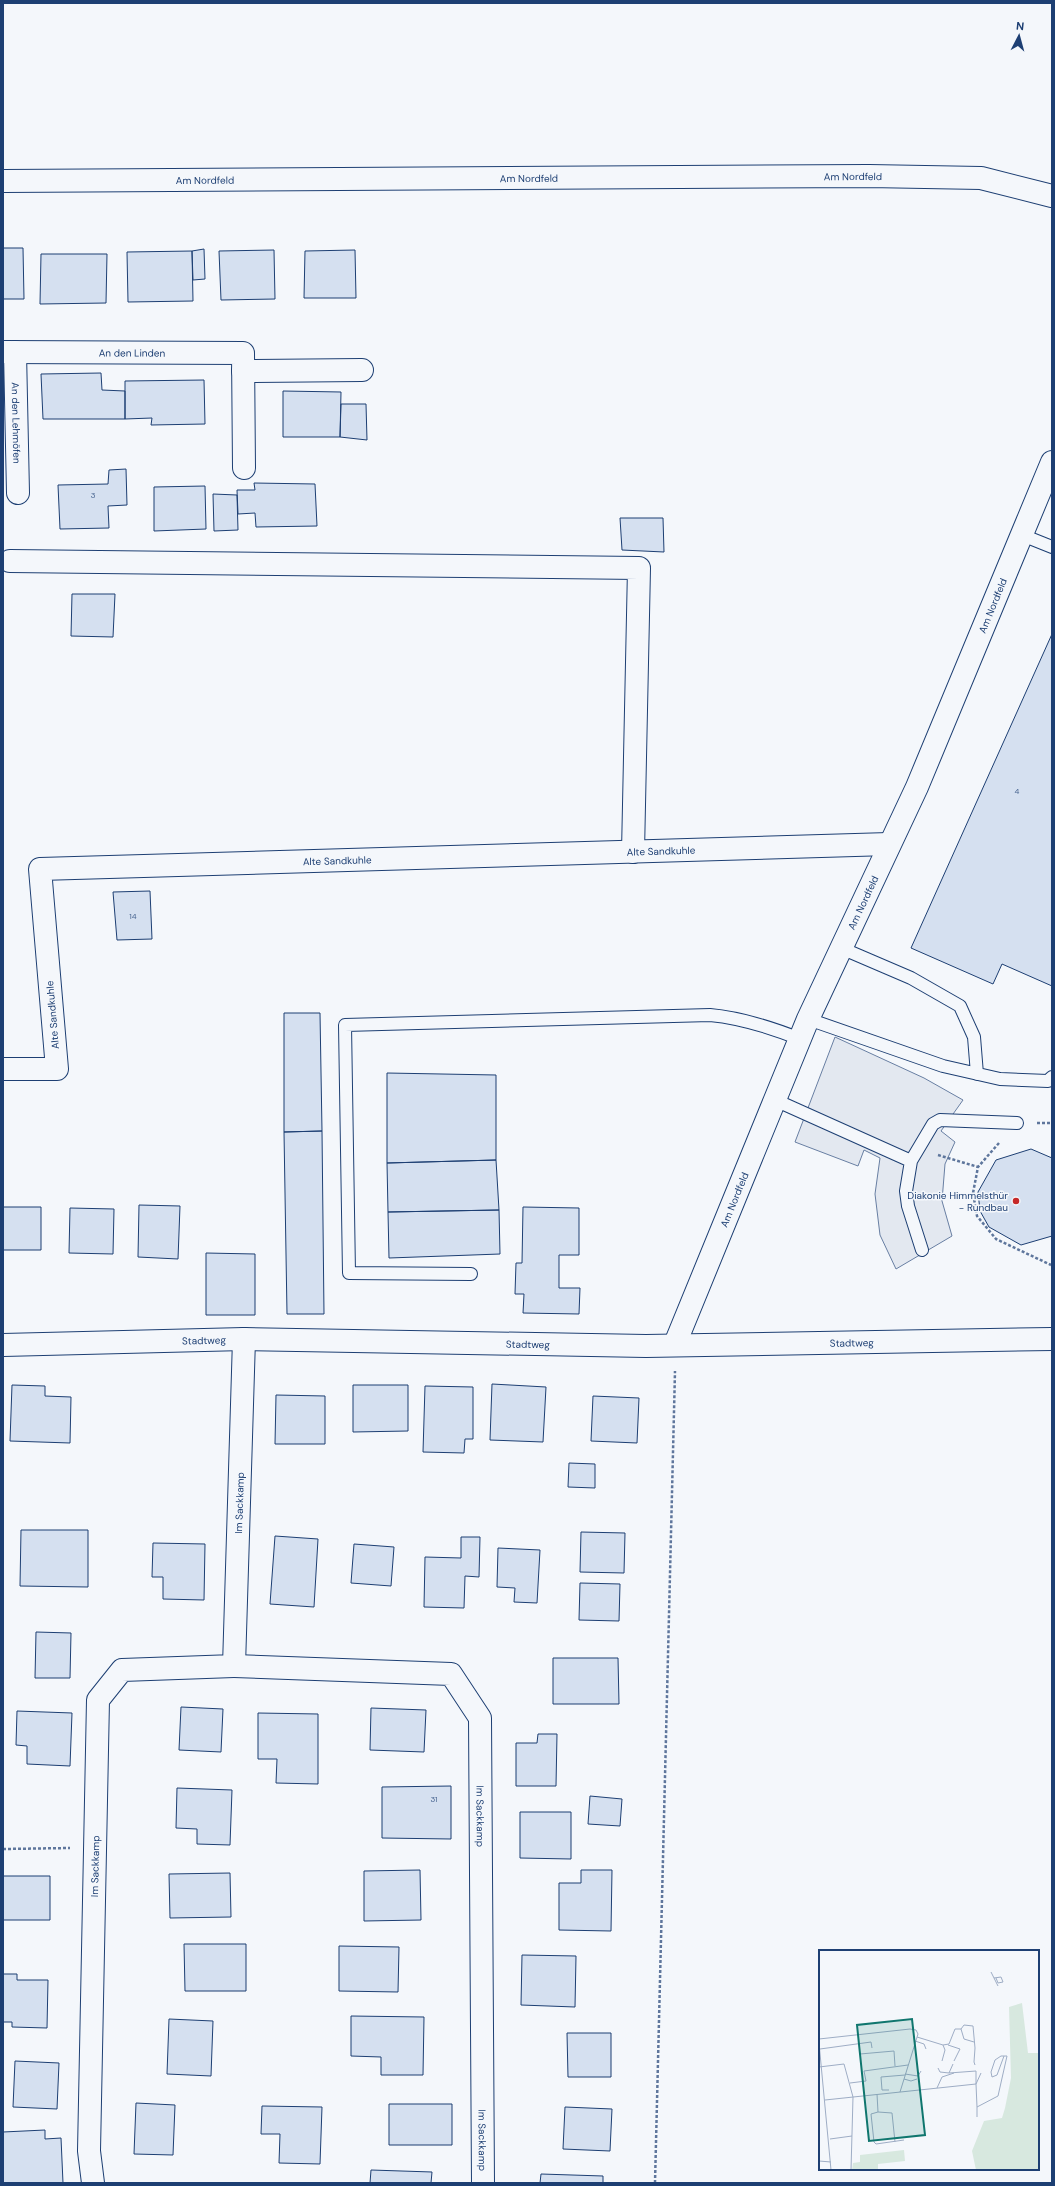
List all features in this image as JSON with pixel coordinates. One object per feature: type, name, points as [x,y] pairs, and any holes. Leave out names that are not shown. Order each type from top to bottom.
[{"type":"street","name":"Am Nordfeld","points":[[3,181],[869,176],[982,178],[1052,196]]},
{"type":"street","name":"An den Linden","points":[[9,352],[243,353],[244,468]]},
{"type":"street","name":"An den Lehmöfen","points":[[9,352],[18,493]]},
{"type":"street","points":[[243,371],[362,370]]},
{"type":"street","name":"Am Nordfeld","points":[[675,1344],[808,1018],[917,786],[1052,462]]},
{"type":"street","points":[[10,562],[639,568],[633,852]]},
{"type":"street","name":"Alte Sandkuhle","points":[[3,1069],[57,1069],[40,869],[889,844]]},
{"type":"street","name":"Stadtweg","points":[[3,1345],[244,1339],[638,1346],[675,1344],[1052,1339]]},
{"type":"street","name":"Im Sackkamp","points":[[234,1666],[244,1339]]},
{"type":"street","name":"Im Sackkamp","points":[[93,2183],[89,2151],[98,1700],[122,1670],[234,1666],[451,1674],[480,1718],[483,2183]]},
{"type":"lane","points":[[1022,535],[1052,547]]},
{"type":"lane","points":[[841,948],[911,978],[960,1006],[974,1037],[977,1074]]},
{"type":"lane","points":[[471,1274],[349,1273],[345,1025],[710,1015],[734,1018],[766,1026],[800,1039]]},
{"type":"lane","points":[[808,1018],[943,1066],[1000,1079],[1048,1081],[1052,1077]]},
{"type":"lane","points":[[775,1100],[911,1161]]},
{"type":"lane","points":[[922,1250],[908,1206],[906,1191],[911,1161],[933,1124],[940,1120],[1017,1123]]},
{"type":"path","points":[[1017,1123],[978,1167],[973,1193],[977,1216],[996,1239],[1050,1265]]},
{"type":"path","points":[[918,1150],[978,1167]]},
{"type":"path","points":[[655,2183],[675,1344]]},
{"type":"path","points":[[3,1849],[94,1847]]},
{"type":"shaded area","points":[[835,1037],[924,1078],[963,1100],[941,1131],[955,1142],[945,1164],[942,1201],[952,1236],[896,1269],[880,1235],[875,1194],[880,1158],[864,1150],[858,1166],[795,1142]]},
{"type":"building","points":[[3,248],[23,248],[24,299],[3,299]]},
{"type":"building","points":[[204,249],[205,279],[193,280],[192,251]]},
{"type":"building","points":[[274,250],[275,299],[221,300],[219,251]]},
{"type":"building","points":[[355,250],[356,298],[304,298],[305,251]]},
{"type":"building","points":[[192,251],[193,301],[128,302],[127,252]]},
{"type":"building","points":[[41,254],[107,254],[106,303],[40,304]]},
{"type":"building","points":[[101,373],[102,390],[125,391],[125,419],[43,419],[41,374]]},
{"type":"building","points":[[204,380],[205,424],[151,425],[152,418],[125,419],[125,381]]},
{"type":"building","points":[[283,391],[341,392],[340,437],[283,437]]},
{"type":"building","points":[[341,404],[366,404],[367,440],[340,437]]},
{"type":"building","points":[[126,469],[127,505],[108,506],[109,528],[60,529],[58,485],[108,484],[109,470]]},
{"type":"building","points":[[254,483],[315,484],[317,526],[256,527],[255,513],[238,514],[237,490],[255,490]]},
{"type":"building","points":[[205,486],[206,529],[154,531],[154,487]]},
{"type":"building","points":[[213,494],[237,495],[238,530],[214,531]]},
{"type":"building","points":[[620,518],[663,518],[664,552],[622,550]]},
{"type":"building","points":[[72,594],[115,594],[113,637],[71,636]]},
{"type":"building","points":[[1052,634],[1052,986],[1002,964],[993,984],[911,948]]},
{"type":"building","points":[[150,891],[152,939],[117,940],[113,892]]},
{"type":"building","points":[[284,1013],[320,1013],[322,1131],[284,1132]]},
{"type":"building","points":[[387,1073],[496,1075],[496,1160],[387,1163]]},
{"type":"building","points":[[322,1131],[324,1314],[287,1314],[284,1132]]},
{"type":"building","name":"Diakonie Himmelsthür - Rundbau","points":[[1031,1149],[1052,1158],[1052,1236],[1021,1245],[989,1227],[980,1211],[978,1192],[996,1160]]},
{"type":"building","points":[[496,1160],[499,1210],[388,1212],[387,1163]]},
{"type":"building","points":[[139,1205],[180,1206],[178,1259],[138,1257]]},
{"type":"building","points":[[3,1207],[41,1207],[41,1250],[3,1250]]},
{"type":"building","points":[[523,1207],[579,1208],[579,1255],[559,1255],[559,1288],[580,1288],[579,1314],[523,1313],[524,1294],[515,1294],[516,1263],[522,1263]]},
{"type":"building","points":[[70,1208],[114,1209],[113,1254],[69,1253]]},
{"type":"building","points":[[499,1210],[500,1254],[389,1258],[388,1212]]},
{"type":"building","points":[[206,1253],[255,1254],[255,1315],[206,1315]]},
{"type":"building","points":[[492,1384],[546,1387],[543,1442],[490,1440]]},
{"type":"building","points":[[12,1385],[45,1386],[45,1396],[71,1397],[70,1443],[10,1441]]},
{"type":"building","points":[[353,1385],[408,1385],[408,1431],[353,1432]]},
{"type":"building","points":[[425,1386],[473,1387],[473,1439],[465,1439],[464,1453],[423,1452]]},
{"type":"building","points":[[276,1395],[325,1396],[325,1444],[275,1444]]},
{"type":"building","points":[[593,1396],[639,1398],[637,1443],[591,1441]]},
{"type":"building","points":[[569,1463],[595,1464],[595,1488],[568,1487]]},
{"type":"building","points":[[21,1530],[88,1530],[88,1587],[20,1586]]},
{"type":"building","points":[[581,1532],[625,1533],[624,1573],[580,1572]]},
{"type":"building","points":[[275,1536],[318,1539],[314,1607],[270,1604]]},
{"type":"building","points":[[461,1537],[480,1537],[479,1577],[465,1576],[464,1608],[424,1607],[425,1557],[461,1558]]},
{"type":"building","points":[[153,1543],[205,1544],[204,1600],[163,1599],[163,1577],[152,1577]]},
{"type":"building","points":[[354,1544],[394,1547],[391,1586],[351,1583]]},
{"type":"building","points":[[498,1548],[540,1550],[537,1603],[514,1602],[515,1588],[497,1587]]},
{"type":"building","points":[[580,1583],[620,1584],[619,1621],[579,1620]]},
{"type":"building","points":[[36,1632],[71,1633],[70,1678],[35,1678]]},
{"type":"building","points":[[553,1658],[618,1658],[619,1704],[553,1704]]},
{"type":"building","points":[[181,1707],[223,1709],[221,1752],[179,1750]]},
{"type":"building","points":[[371,1708],[426,1710],[424,1752],[370,1750]]},
{"type":"building","points":[[17,1711],[72,1713],[70,1766],[27,1764],[27,1746],[16,1745]]},
{"type":"building","points":[[258,1713],[318,1714],[318,1784],[276,1783],[277,1759],[258,1759]]},
{"type":"building","points":[[538,1734],[557,1734],[556,1786],[516,1786],[516,1743],[537,1743]]},
{"type":"building","points":[[451,1786],[451,1839],[382,1838],[382,1787]]},
{"type":"building","points":[[177,1788],[232,1790],[230,1845],[197,1844],[197,1829],[176,1828]]},
{"type":"building","points":[[590,1796],[622,1799],[620,1826],[588,1824]]},
{"type":"building","points":[[520,1812],[571,1812],[571,1859],[520,1858]]},
{"type":"building","points":[[420,1870],[421,1920],[364,1921],[364,1871]]},
{"type":"building","points":[[581,1870],[612,1870],[611,1931],[559,1930],[559,1883],[581,1883]]},
{"type":"building","points":[[230,1873],[231,1917],[170,1918],[169,1874]]},
{"type":"building","points":[[3,1876],[50,1876],[50,1920],[3,1920]]},
{"type":"building","points":[[184,1944],[246,1944],[246,1991],[185,1991]]},
{"type":"building","points":[[339,1946],[399,1947],[398,1992],[339,1991]]},
{"type":"building","points":[[522,1955],[576,1956],[575,2007],[521,2005]]},
{"type":"building","points":[[3,1974],[17,1974],[17,1980],[48,1980],[47,2028],[12,2027],[12,2022],[3,2022]]},
{"type":"building","points":[[351,2016],[424,2017],[423,2075],[381,2075],[381,2057],[351,2056]]},
{"type":"building","points":[[169,2019],[213,2021],[211,2076],[167,2074]]},
{"type":"building","points":[[567,2033],[611,2033],[611,2077],[568,2077]]},
{"type":"building","points":[[15,2061],[59,2063],[57,2109],[13,2107]]},
{"type":"building","points":[[136,2103],[175,2105],[173,2155],[134,2154]]},
{"type":"building","points":[[389,2104],[452,2104],[452,2145],[389,2145]]},
{"type":"building","points":[[262,2106],[322,2107],[320,2164],[279,2163],[280,2134],[261,2134]]},
{"type":"building","points":[[565,2107],[612,2109],[610,2151],[563,2149]]},
{"type":"building","points":[[45,2130],[45,2139],[61,2138],[63,2183],[3,2183],[3,2132]]},
{"type":"building","points":[[371,2170],[432,2172],[431,2183],[370,2183]]},
{"type":"building","points":[[541,2174],[603,2176],[603,2183],[540,2183]]},
{"type":"place","name":"Diakonie Himmelsthür - Rundbau","points":[[1016,1201]]}]
